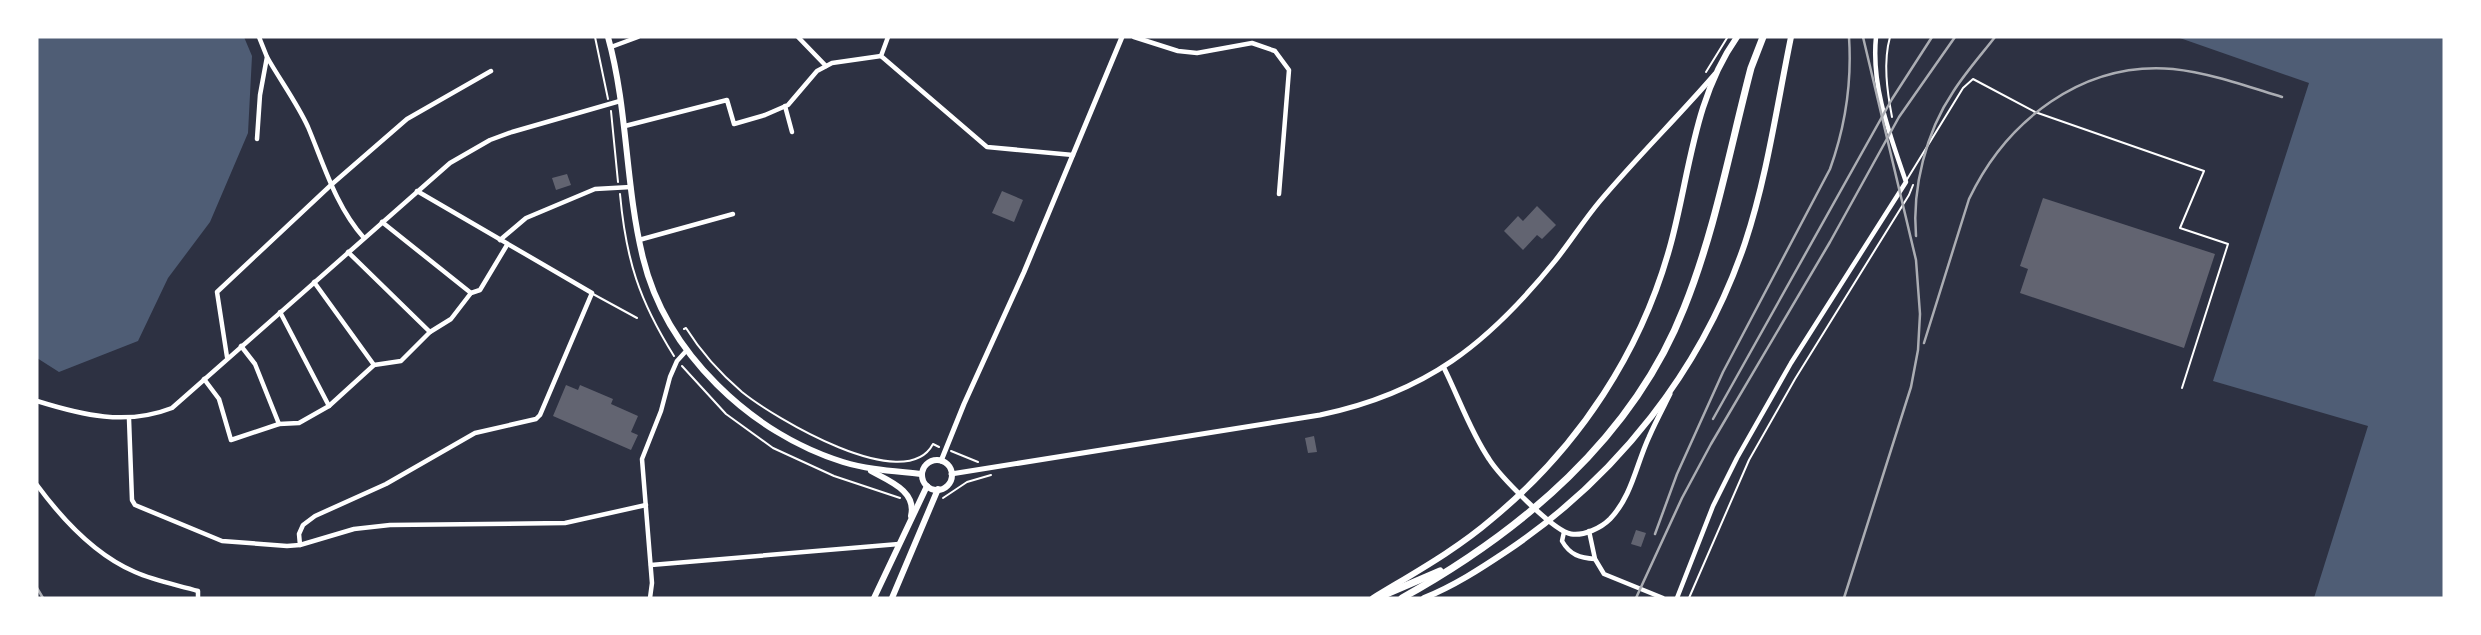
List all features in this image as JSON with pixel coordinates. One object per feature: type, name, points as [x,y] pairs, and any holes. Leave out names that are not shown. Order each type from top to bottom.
[{"type":"highway","points":[[1402,598],[1524,518],[1575,472],[1605,438],[1648,377],[1667,344],[1698,271],[1751,68],[1763,37]]},
{"type":"highway","points":[[1375,598],[1468,556]]},
{"type":"main road","points":[[608,37],[625,126],[639,240],[654,293],[668,322],[687,350],[718,386],[766,424],[824,456],[866,468],[922,474]]},
{"type":"main road","points":[[1375,598],[1441,556],[1507,507],[1564,448],[1596,407],[1645,319],[1671,243],[1695,130],[1715,74],[1737,37]]},
{"type":"main road","points":[[1424,598],[1477,571],[1566,509],[1634,438],[1671,392],[1717,313],[1745,242],[1764,172],[1791,37]]},
{"type":"main road","points":[[892,598],[938,489],[948,484],[951,474],[948,466],[941,461],[929,463],[922,474]]},
{"type":"main road","points":[[866,468],[907,494],[912,509],[909,523]]},
{"type":"main road","points":[[874,598],[927,486],[922,474]]},
{"type":"main road","points":[[927,486],[938,489]]},
{"type":"street","points":[[259,37],[267,57],[306,124],[331,185],[350,222],[364,238]]},
{"type":"street","points":[[611,47],[638,37]]},
{"type":"street","points":[[798,37],[826,66]]},
{"type":"street","points":[[881,56],[888,37]]},
{"type":"street","points":[[941,461],[1024,272],[1122,37]]},
{"type":"street","points":[[1134,37],[1178,51],[1214,51],[1252,43],[1275,51],[1289,70],[1279,194]]},
{"type":"street","points":[[1677,598],[1713,506],[1737,458],[1791,363],[1906,182],[1893,148],[1876,77],[1876,37]]},
{"type":"street","points":[[625,126],[727,100],[734,124],[785,106],[817,71],[832,63],[881,56],[987,147],[1073,155]]},
{"type":"street","points":[[257,139],[260,95],[267,57]]},
{"type":"street","points":[[227,358],[217,292],[331,185],[407,119],[491,71]]},
{"type":"street","points":[[951,474],[1320,415],[1378,400],[1444,368],[1493,328],[1542,276],[1600,201],[1715,74]]},
{"type":"street","points":[[37,402],[94,417],[129,419],[172,408],[450,163],[490,140],[512,132],[621,101]]},
{"type":"street","points":[[785,106],[792,132]]},
{"type":"street","points":[[500,240],[526,218],[595,189],[631,187]]},
{"type":"street","points":[[300,545],[299,534],[303,525],[315,516],[386,484],[475,433],[536,419],[592,293],[417,191]]},
{"type":"street","points":[[639,240],[733,214]]},
{"type":"street","points":[[382,222],[471,293]]},
{"type":"street","points":[[204,379],[219,399],[231,440],[279,424],[299,423],[329,406],[374,365],[401,361],[429,332],[451,320],[471,293],[480,290],[508,245]]},
{"type":"street","points":[[348,252],[429,332]]},
{"type":"street","points":[[313,282],[374,365]]},
{"type":"street","points":[[280,312],[329,406]]},
{"type":"street","points":[[241,346],[255,364],[279,424]]},
{"type":"street","points":[[650,598],[651,565],[642,459],[661,411],[670,377],[677,361],[687,350]]},
{"type":"street","points":[[1444,368],[1489,460],[1534,506],[1564,532],[1572,534],[1589,531],[1609,520],[1625,498],[1648,438],[1671,392]]},
{"type":"street","points":[[129,419],[132,500],[135,505],[222,541],[255,545],[300,545],[354,529],[390,525],[565,523],[646,505]]},
{"type":"street","points":[[37,485],[54,508],[101,552],[135,572],[198,591],[198,598]]},
{"type":"street","points":[[1589,531],[1595,559],[1604,574],[1663,598]]},
{"type":"street","points":[[1564,532],[1562,541],[1567,550],[1581,558],[1595,559]]},
{"type":"street","points":[[651,565],[899,544]]},
{"type":"lane","points":[[1906,182],[1963,88],[1973,79],[2042,115],[2204,171],[2180,228],[2228,244],[2182,388]]},
{"type":"lane","points":[[592,293],[637,318]]},
{"type":"path","points":[[595,37],[609,104],[619,188]]},
{"type":"path","points":[[686,328],[717,368],[745,394],[801,431],[838,447],[886,460],[914,461],[922,458],[933,444]]},
{"type":"path","points":[[834,476],[899,498]]},
{"type":"path","points":[[940,503],[944,496],[967,482],[983,478]]},
{"type":"water","points":[[37,37],[244,37],[252,56],[248,133],[210,222],[168,278],[138,341],[59,372],[37,358]]},
{"type":"water","points":[[2177,37],[2444,37],[2444,598],[2314,598],[2368,426],[2213,381],[2309,83]]},
{"type":"building","points":[[567,174],[571,185],[556,190],[552,178]]},
{"type":"building","points":[[1002,191],[1023,200],[1014,222],[992,213]]},
{"type":"building","points":[[2043,198],[2215,254],[2184,348],[2020,293],[2028,269],[2020,266]]},
{"type":"building","points":[[1537,206],[1556,225],[1542,239],[1537,235],[1523,250],[1504,231],[1518,216],[1523,221]]},
{"type":"building","points":[[566,385],[578,390],[580,385],[613,399],[611,404],[638,416],[631,432],[638,435],[631,450],[553,416]]},
{"type":"building","points":[[1314,436],[1317,452],[1308,453],[1305,438]]},
{"type":"building","points":[[1636,530],[1646,533],[1641,547],[1631,544]]},
{"type":"railway","points":[[1655,534],[1677,474],[1723,372],[1830,169],[1847,104],[1849,37]]},
{"type":"railway","points":[[1844,598],[1911,387],[1918,350],[1920,314],[1916,260],[1863,37]]},
{"type":"railway","points":[[1713,419],[1892,99],[1932,37]]},
{"type":"railway","points":[[1636,598],[1682,498],[1711,444],[1830,242],[1899,117],[1955,37]]},
{"type":"railway","points":[[1916,236],[1916,199],[1928,142],[1943,108],[1995,37]]},
{"type":"railway","points":[[1924,343],[1969,199],[2004,145],[2026,121],[2051,102],[2078,86],[2108,75],[2140,69],[2173,69],[2201,74],[2282,97]]},
{"type":"railway","points":[[37,588],[43,598]]}]
